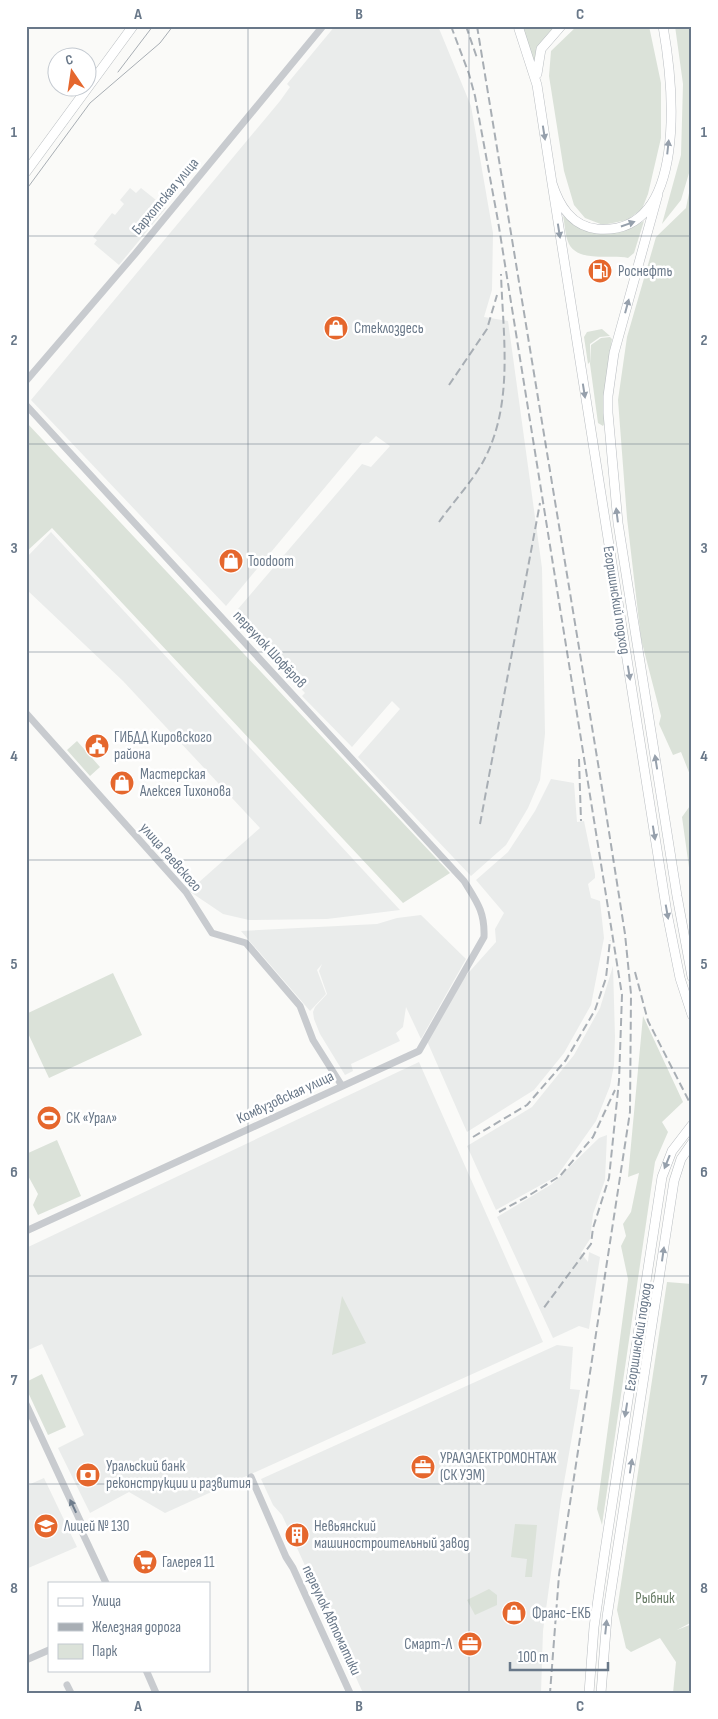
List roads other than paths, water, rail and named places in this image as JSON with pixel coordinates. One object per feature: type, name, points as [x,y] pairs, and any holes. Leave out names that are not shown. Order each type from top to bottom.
[{"type":"main road","points":[[26,172],[133,26]]},
{"type":"main road","points":[[518,26],[537,84]]},
{"type":"main road","points":[[561,26],[541,49],[537,64],[537,84],[552,183],[560,205],[580,224],[595,229],[613,228],[636,221],[647,213],[658,194]]},
{"type":"main road","name":"Егоршинский подход","points":[[663,26],[670,76],[671,116],[667,155],[614,353],[608,396],[608,413],[618,523],[677,896],[692,977]]},
{"type":"main road","name":"Егоршинский подход","points":[[552,183],[667,913],[680,978],[692,1015]]},
{"type":"main road","name":"Егоршинский подход","points":[[589,1693],[594,1627],[662,1177],[672,1151],[692,1125]]},
{"type":"main road","name":"Егоршинский подход","points":[[602,1693],[606,1629],[674,1181],[681,1159],[692,1143]]},
{"type":"main road","points":[[604,1557],[612,1555],[616,1559]]},
{"type":"street","name":"Бархотская улица","points":[[26,381],[135,254],[323,26]]},
{"type":"street","name":"переулок Шофёров","points":[[26,405],[464,881],[477,901],[485,919]]},
{"type":"street","name":"улица Раевского","points":[[26,713],[186,892],[212,933],[246,943],[300,1006],[313,1040],[342,1086]]},
{"type":"street","name":"Комвузовская улица","points":[[26,1231],[419,1050],[484,937],[485,919]]},
{"type":"street","points":[[26,1404],[83,1527],[83,1534],[106,1582]]},
{"type":"street","name":"переулок Автоматики","points":[[252,1477],[286,1557],[293,1568],[350,1693]]},
{"type":"street","points":[[26,1660],[48,1650]]},
{"type":"street","points":[[147,1672],[156,1693]]},
{"type":"street","points":[[67,1685],[71,1693]]},
{"type":"tram line","points":[[118,72],[153,26]]},
{"type":"tram line","points":[[26,190],[90,103],[160,43],[173,26]]},
{"type":"railway","points":[[451,26],[475,96],[498,221],[622,995],[619,1081],[609,1178],[593,1228],[591,1244],[543,1309]]},
{"type":"railway","points":[[466,26],[477,58]]},
{"type":"railway","points":[[477,26],[604,800],[625,934],[631,994],[630,1112],[559,1575],[550,1693]]},
{"type":"railway","points":[[439,522],[484,460],[500,416],[504,369],[501,274]]},
{"type":"railway","points":[[449,385],[487,329],[497,295]]},
{"type":"railway","points":[[480,824],[540,503]]},
{"type":"railway","points":[[579,759],[581,821]]},
{"type":"railway","points":[[473,1137],[527,1105],[566,1060],[595,1010],[606,978],[610,940]]},
{"type":"railway","points":[[635,972],[648,1021],[692,1107]]},
{"type":"railway","points":[[499,1212],[560,1176],[593,1137],[615,1090]]},
{"type":"place","name":"Роснефть","points":[[600,271]]},
{"type":"place","name":"Стеклоздесь","points":[[336,328]]},
{"type":"place","name":"Toodoom","points":[[231,561]]},
{"type":"place","name":"ГИБДД Кировского района","points":[[97,746]]},
{"type":"place","name":"Мастерская Алексея Тихонова","points":[[122,783]]},
{"type":"place","name":"СК «Урал»","points":[[49,1118]]},
{"type":"place","name":"УРАЛЭЛЕКТРОМОНТАЖ (СК УЭМ)","points":[[423,1467]]},
{"type":"place","name":"Уральский банк реконструкции и развития","points":[[88,1475]]},
{"type":"place","name":"Лицей № 130","points":[[46,1526]]},
{"type":"place","name":"Невьянский машиностроительный завод","points":[[297,1535]]},
{"type":"place","name":"Галерея 11","points":[[145,1562]]},
{"type":"place","name":"Франс-ЕКБ","points":[[514,1613]]},
{"type":"place","name":"Смарт-Л","points":[[470,1644]]},
{"type":"park label","name":"Рыбник","points":[[655,1598]]}]
